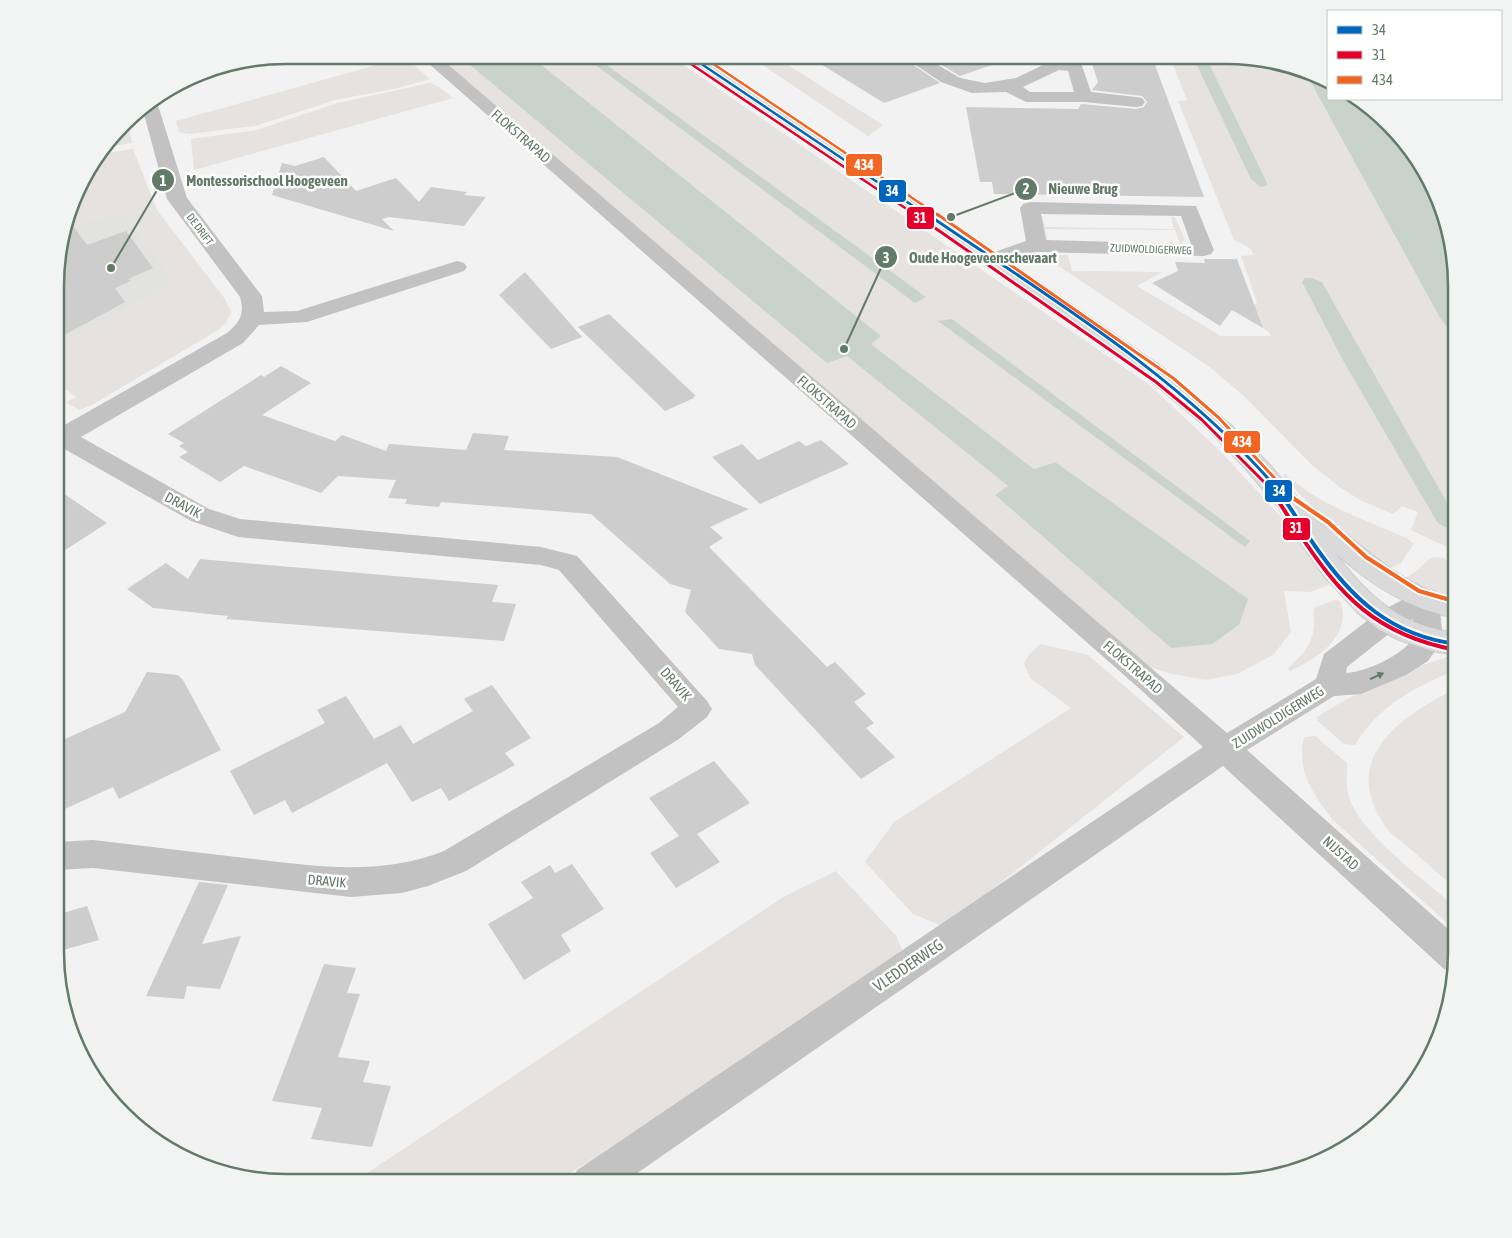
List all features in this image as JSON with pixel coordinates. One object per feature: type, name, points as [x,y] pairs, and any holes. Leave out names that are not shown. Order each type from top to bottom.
[{"type":"main road","points":[[701,64],[993,259],[1169,383],[1214,422],[1289,503],[1305,530],[1347,588],[1386,621],[1402,631],[1429,640],[1448,643]]},
{"type":"main road","points":[[1289,503],[1324,527],[1362,562],[1383,577],[1425,600],[1448,606]]},
{"type":"street","name":"FLOKSTRAPAD","points":[[437,64],[1226,748]]},
{"type":"street","points":[[926,64],[960,84],[984,89],[1009,86],[1037,76],[1051,64]]},
{"type":"street","points":[[1067,64],[1075,67],[1084,97]]},
{"type":"street","points":[[1009,86],[1026,97],[1084,97],[1136,102]]},
{"type":"street","name":"DE DRIFT","points":[[152,109],[177,199],[251,296],[255,307],[252,319]]},
{"type":"street","name":"ZUIDWOLDIGERWEG","points":[[993,259],[1027,247],[1037,246],[1204,250],[1189,210],[1030,208],[1037,246]]},
{"type":"street","points":[[64,434],[234,338],[246,328],[252,319],[299,318],[457,267]]},
{"type":"street","name":"DRAVIK","points":[[64,440],[200,515],[238,528],[541,556],[568,562],[697,709],[669,731],[455,860],[432,872],[401,880],[344,884],[93,854],[64,856]]},
{"type":"street","name":"ZUIDWOLDIGERWEG","points":[[1329,685],[1334,662],[1386,621],[1425,600]]},
{"type":"street","points":[[1425,600],[1429,640]]},
{"type":"street","name":"ZUIDWOLDIGERWEG","points":[[1226,748],[1329,685],[1361,683],[1396,667],[1418,654],[1429,640]]},
{"type":"street","name":"NIJSTAD","points":[[1226,748],[1448,951]]},
{"type":"street","name":"VLEDDERWEG","points":[[603,1174],[1226,748]]},
{"type":"shaded area","points":[[380,64],[413,64],[430,79],[398,88],[335,100],[255,126],[189,134],[179,132],[176,121]]},
{"type":"shaded area","points":[[447,64],[469,64],[827,363],[847,355],[1008,486],[995,495],[1171,648],[1212,643],[1239,625],[1055,462],[1034,469],[870,343],[881,336],[540,64],[682,64],[1151,386],[1221,452],[1305,543],[1331,584],[1310,592],[1284,591],[1291,632],[1273,655],[1237,674],[1205,680],[1168,673],[1143,664]]},
{"type":"shaded area","points":[[469,64],[540,64],[881,336],[871,344],[1034,469],[1055,462],[1248,599],[1239,625],[1212,644],[1171,648],[995,495],[1008,486],[847,356],[827,363]]},
{"type":"shaded area","points":[[594,64],[605,64],[926,297],[915,303]]},
{"type":"shaded area","points":[[761,64],[786,64],[883,125],[868,136]]},
{"type":"shaded area","points":[[1173,64],[1196,64],[1254,183],[1267,184],[1209,64],[1241,64],[1269,68],[1284,71],[1310,81],[1440,318],[1448,328],[1448,504],[1322,282],[1422,496],[1437,522],[1448,524],[1448,548],[1411,530],[1418,512],[1402,506],[1393,514],[1362,501],[1341,488],[1313,466],[1244,396],[1211,368],[1042,255],[1068,255],[1072,271],[1163,272],[1137,286],[1221,336],[1271,336],[1269,332],[1246,317],[1257,302],[1241,256],[1254,255],[1250,248],[1234,240],[1178,101],[1187,100]]},
{"type":"shaded area","points":[[1196,64],[1209,64],[1268,185],[1260,187],[1251,179]]},
{"type":"shaded area","points":[[1310,81],[1327,89],[1327,100],[1348,100],[1373,119],[1393,139],[1411,162],[1431,201],[1441,228],[1444,243],[1448,271],[1448,328],[1440,318]]},
{"type":"shaded area","points":[[430,83],[439,87],[453,98],[194,170],[191,139],[257,130],[338,103]]},
{"type":"shaded area","points":[[129,129],[132,143],[114,146]]},
{"type":"shaded area","points":[[133,149],[157,210],[225,299],[231,312],[226,323],[218,330],[92,405],[79,410],[66,402],[77,397],[64,389],[64,343],[175,281],[121,211],[72,226],[87,188],[101,162],[109,153]]},
{"type":"shaded area","points":[[121,211],[175,281],[64,343],[64,271],[72,226]]},
{"type":"shaded area","points":[[1039,216],[1042,216],[1045,227],[1174,229],[1171,217],[1175,217],[1185,240],[1180,243],[1175,230],[1045,229],[1048,241],[1044,241]]},
{"type":"shaded area","points":[[1305,278],[1312,278],[1322,282],[1448,504],[1448,527],[1437,522],[1344,362],[1302,282]]},
{"type":"shaded area","points":[[952,319],[1250,541],[1245,547],[938,321]]},
{"type":"shaded area","points":[[1286,474],[1328,504],[1408,539],[1414,544],[1400,564],[1388,568],[1340,535],[1282,475]]},
{"type":"shaded area","points":[[1433,557],[1448,560],[1448,598],[1426,591],[1405,578]]},
{"type":"shaded area","points":[[1336,600],[1340,601],[1343,613],[1337,635],[1321,653],[1290,671],[1288,668],[1301,655],[1311,639],[1315,607]]},
{"type":"shaded area","points":[[1041,644],[1088,655],[1184,737],[945,927],[913,914],[865,862],[894,822],[1071,708],[1030,678],[1024,663],[1029,654]]},
{"type":"shaded area","points":[[1448,657],[1448,674],[1413,690],[1399,699],[1375,719],[1355,745],[1344,744],[1316,718],[1384,681]]},
{"type":"shaded area","points":[[1448,693],[1448,881],[1387,829],[1373,804],[1369,782],[1372,761],[1382,743],[1396,727],[1415,712]]},
{"type":"shaded area","points":[[1315,736],[1347,763],[1348,794],[1354,809],[1379,840],[1448,900],[1448,924],[1333,820],[1313,791],[1304,771],[1302,749],[1304,737]]},
{"type":"shaded area","points":[[836,871],[896,936],[904,954],[569,1174],[366,1174],[785,896]]},
{"type":"building","points":[[821,64],[912,64],[940,83],[884,103]]},
{"type":"building","points":[[940,64],[994,64],[960,76]]},
{"type":"building","points":[[1092,64],[1155,65],[1204,197],[994,194],[992,182],[980,182],[966,107],[1078,109],[1081,104],[1136,109],[1144,107],[1147,102],[1142,96],[1092,90],[1098,82]]},
{"type":"building","points":[[324,157],[356,191],[396,178],[419,202],[431,187],[467,192],[464,195],[486,197],[464,226],[389,217],[382,219],[394,231],[272,195],[282,163],[295,166]]},
{"type":"building","points":[[72,225],[87,245],[126,231],[153,268],[128,279],[131,281],[115,288],[125,302],[64,335],[64,271]]},
{"type":"building","points":[[1204,259],[1237,259],[1263,328],[1232,310],[1220,326],[1152,283],[1178,271],[1175,262],[1205,263]]},
{"type":"building","points":[[525,272],[582,337],[551,349],[499,295]]},
{"type":"building","points":[[609,314],[696,396],[665,411],[578,327]]},
{"type":"building","points":[[281,366],[311,383],[262,415],[335,441],[342,435],[386,451],[389,444],[466,450],[473,433],[509,436],[504,450],[617,457],[749,509],[710,527],[723,538],[709,547],[827,667],[835,662],[866,694],[854,702],[874,723],[866,728],[895,757],[861,779],[755,665],[752,654],[719,649],[685,612],[691,590],[670,584],[591,514],[441,502],[439,507],[405,504],[407,499],[388,498],[396,480],[338,476],[321,493],[244,466],[220,482],[179,457],[188,452],[179,446],[184,443],[168,434],[261,375],[264,377]]},
{"type":"building","points":[[821,440],[849,464],[760,504],[712,457],[742,444],[758,460],[799,441],[806,446]]},
{"type":"building","points":[[64,494],[107,523],[64,551]]},
{"type":"building","points":[[200,559],[498,585],[492,602],[516,604],[504,641],[226,619],[228,616],[153,608],[127,589],[166,563],[188,579]]},
{"type":"building","points":[[147,672],[178,675],[183,680],[221,750],[119,799],[113,787],[64,809],[64,739],[125,712]]},
{"type":"building","points":[[492,685],[531,738],[505,753],[515,765],[449,801],[441,788],[412,802],[387,763],[292,813],[285,800],[254,815],[230,771],[325,723],[317,710],[346,696],[374,739],[401,725],[413,744],[473,711],[464,699]]},
{"type":"building","points":[[714,761],[750,803],[697,834],[720,862],[676,888],[650,853],[679,836],[649,798]]},
{"type":"building","points":[[572,864],[604,909],[561,935],[571,951],[524,980],[488,924],[533,898],[521,882],[550,865],[555,873]]},
{"type":"building","points":[[199,882],[228,885],[202,944],[241,936],[220,989],[187,986],[184,999],[146,996]]},
{"type":"building","points":[[87,906],[99,940],[64,950],[64,913]]},
{"type":"building","points":[[324,964],[356,968],[347,993],[360,994],[338,1057],[370,1061],[363,1082],[391,1086],[372,1147],[311,1139],[322,1108],[272,1101]]},
{"type":"transit line","name":"31","points":[[691,64],[950,238],[1109,347],[1156,382],[1201,419],[1263,481],[1285,508],[1298,531],[1330,577],[1365,612],[1406,637],[1448,648]]},
{"type":"transit line","name":"34","points":[[701,64],[953,232],[1158,375],[1203,412],[1265,474],[1290,504],[1305,531],[1326,561],[1363,603],[1393,625],[1409,633],[1426,639],[1448,643]]},
{"type":"transit line","name":"434","points":[[713,64],[996,254],[1173,378],[1219,418],[1293,498],[1328,522],[1366,557],[1419,591],[1448,599]]},
{"type":"place","name":"Nieuwe Brug","points":[[951,217]]},
{"type":"place","name":"Montessorischool Hoogeveen","points":[[111,268]]},
{"type":"place","name":"Oude Hoogeveenschevaart","points":[[844,349]]}]
